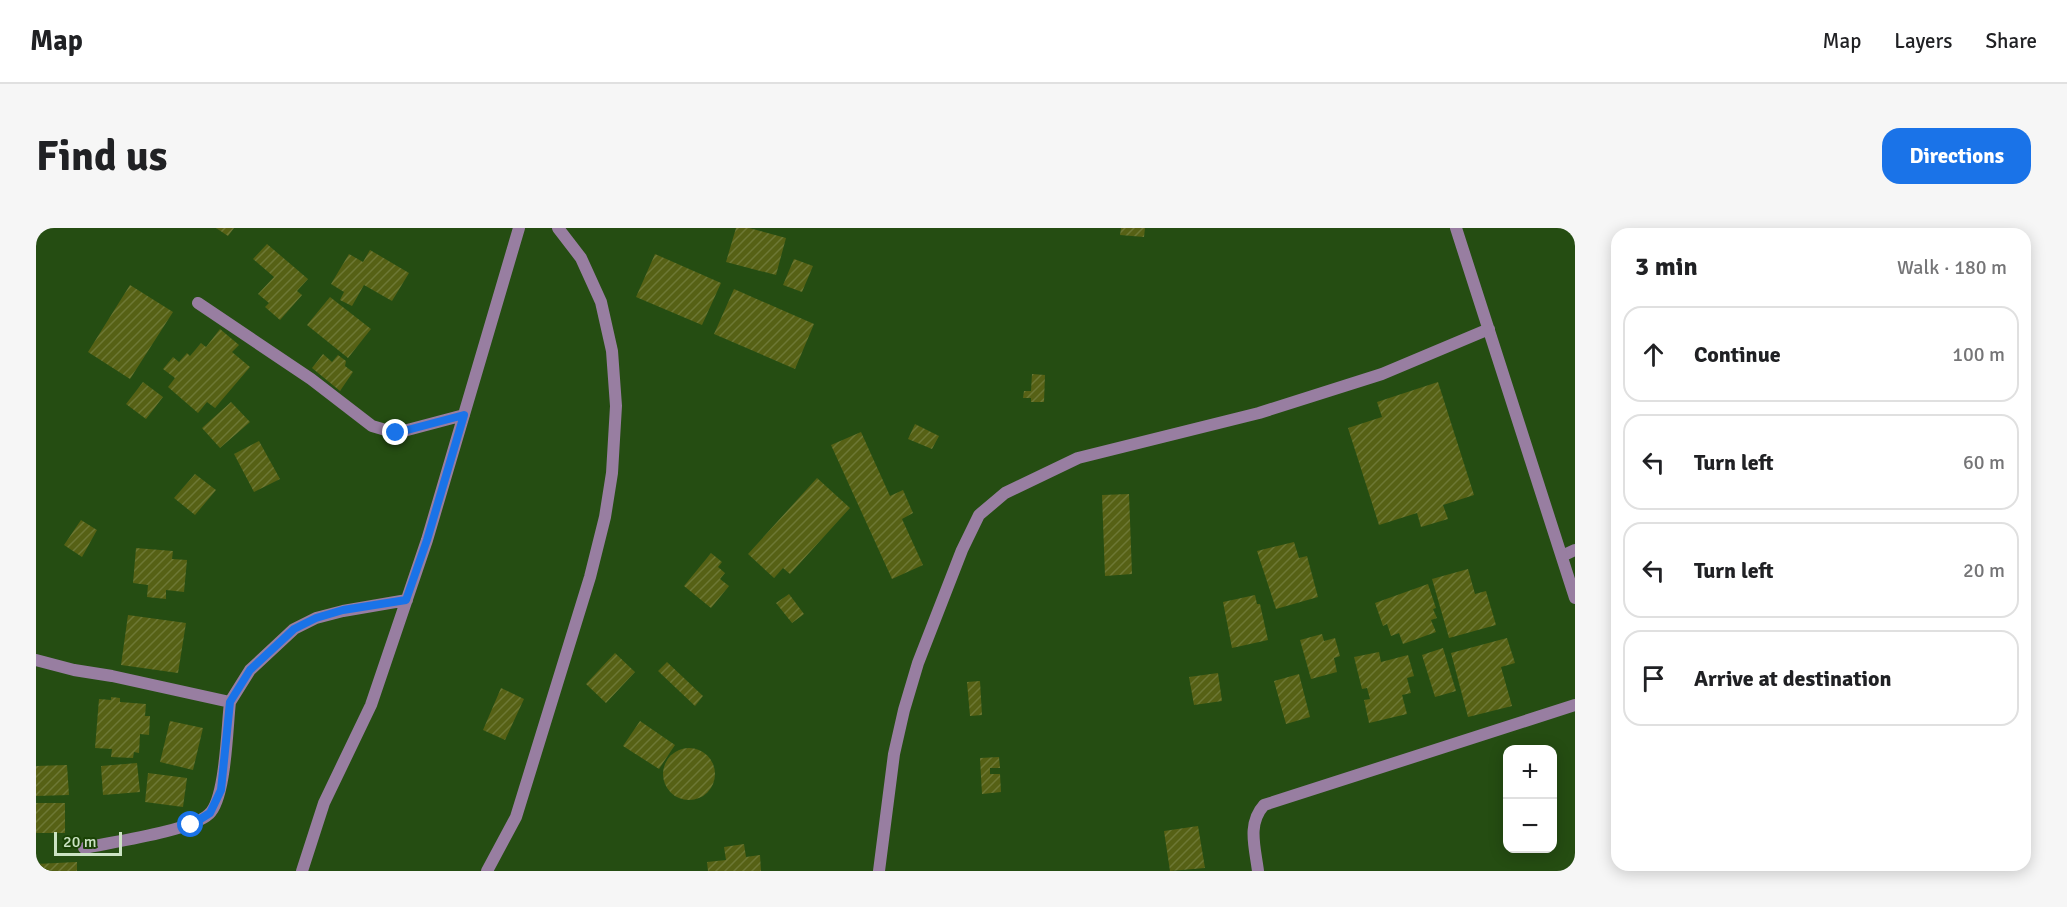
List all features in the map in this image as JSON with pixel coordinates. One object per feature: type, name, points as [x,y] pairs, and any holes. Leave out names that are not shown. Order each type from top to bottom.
[{"type":"street","points":[[302,871],[324,803],[371,705],[427,540],[519,228]]},
{"type":"street","points":[[487,871],[516,817],[590,577],[605,517],[612,473],[616,406],[612,351],[601,302],[581,258],[558,228]]},
{"type":"street","points":[[1456,228],[1575,598]]},
{"type":"street","points":[[198,303],[310,379],[372,426],[396,433],[464,415]]},
{"type":"street","points":[[879,871],[894,754],[904,710],[918,663],[962,550],[979,515],[1005,493],[1078,458],[1259,413],[1382,374],[1489,329]]},
{"type":"street","points":[[1562,556],[1575,550]]},
{"type":"street","points":[[84,848],[191,825],[210,813],[221,790],[230,702],[250,670],[294,629],[316,618],[343,610],[406,600]]},
{"type":"street","points":[[36,660],[230,702]]},
{"type":"street","points":[[1258,871],[1252,827],[1256,814],[1263,805],[1575,705]]},
{"type":"building","points":[[216,228],[234,228],[228,236]]},
{"type":"building","points":[[736,228],[749,228],[786,238],[776,275],[726,262]]},
{"type":"building","points":[[1121,228],[1145,228],[1144,237],[1120,235]]},
{"type":"building","points":[[267,244],[308,279],[297,291],[302,295],[280,320],[265,307],[269,303],[258,294],[274,277],[253,259]]},
{"type":"building","points":[[370,250],[409,273],[392,301],[364,285],[352,306],[340,300],[344,292],[331,284],[349,254],[363,262]]},
{"type":"building","points":[[655,254],[721,283],[702,325],[636,297]]},
{"type":"building","points":[[794,259],[813,266],[802,292],[783,285]]},
{"type":"building","points":[[130,285],[173,312],[130,379],[88,352]]},
{"type":"building","points":[[734,289],[814,324],[795,369],[714,334]]},
{"type":"building","points":[[330,297],[371,329],[348,358],[307,325]]},
{"type":"building","points":[[220,329],[239,345],[232,352],[250,367],[215,408],[207,402],[198,413],[168,387],[175,378],[163,369],[173,357],[179,362],[187,353],[190,356],[201,343],[206,347]]},
{"type":"building","points":[[323,354],[332,362],[338,355],[346,361],[345,366],[353,372],[340,391],[312,368]]},
{"type":"building","points":[[1032,374],[1045,375],[1044,402],[1031,402],[1031,398],[1023,398],[1024,391],[1031,391]]},
{"type":"building","points":[[143,382],[163,397],[146,419],[126,404]]},
{"type":"building","points":[[1438,382],[1474,495],[1443,505],[1448,519],[1421,527],[1417,513],[1379,525],[1348,428],[1382,417],[1377,402]]},
{"type":"building","points":[[231,402],[250,422],[220,448],[202,428]]},
{"type":"building","points":[[915,424],[939,436],[932,449],[908,439]]},
{"type":"building","points":[[861,432],[890,496],[903,490],[913,513],[902,519],[923,565],[892,579],[831,445]]},
{"type":"building","points":[[259,441],[280,479],[254,492],[234,454]]},
{"type":"building","points":[[195,474],[216,490],[195,515],[174,498]]},
{"type":"building","points":[[817,478],[850,508],[790,574],[783,568],[774,578],[748,554]]},
{"type":"building","points":[[1129,494],[1132,574],[1105,576],[1102,495]]},
{"type":"building","points":[[81,520],[97,530],[82,557],[64,545]]},
{"type":"building","points":[[1294,542],[1299,558],[1307,556],[1318,597],[1276,609],[1257,551]]},
{"type":"building","points":[[136,548],[173,551],[172,559],[187,560],[184,592],[166,590],[166,599],[147,597],[148,585],[133,583]]},
{"type":"building","points":[[711,553],[722,562],[718,567],[725,573],[720,579],[729,586],[711,608],[684,586]]},
{"type":"building","points":[[1468,569],[1475,594],[1486,591],[1496,625],[1449,638],[1432,579]]},
{"type":"building","points":[[1428,584],[1436,608],[1433,609],[1437,618],[1431,620],[1436,632],[1403,644],[1399,633],[1391,636],[1387,624],[1383,626],[1375,603]]},
{"type":"building","points":[[789,594],[804,614],[792,623],[776,603]]},
{"type":"building","points":[[1255,595],[1257,604],[1260,604],[1268,640],[1232,648],[1223,602]]},
{"type":"building","points":[[128,615],[186,623],[178,673],[121,665]]},
{"type":"building","points":[[1322,634],[1324,641],[1335,638],[1340,656],[1334,658],[1337,672],[1311,679],[1300,640]]},
{"type":"building","points":[[1507,638],[1515,663],[1501,667],[1512,706],[1468,717],[1451,653]]},
{"type":"building","points":[[1443,648],[1456,691],[1435,697],[1422,655]]},
{"type":"building","points":[[1379,652],[1381,662],[1408,655],[1414,676],[1407,678],[1411,693],[1402,695],[1407,714],[1369,723],[1364,700],[1370,699],[1367,688],[1362,689],[1354,657]]},
{"type":"building","points":[[615,653],[635,672],[606,703],[586,684]]},
{"type":"building","points":[[667,662],[703,696],[695,706],[658,671]]},
{"type":"building","points":[[1218,673],[1222,701],[1194,705],[1189,677]]},
{"type":"building","points":[[1299,674],[1310,717],[1286,724],[1274,681]]},
{"type":"building","points":[[980,681],[982,715],[970,716],[967,682]]},
{"type":"building","points":[[501,688],[524,699],[505,740],[483,730]]},
{"type":"building","points":[[111,697],[120,698],[120,702],[146,704],[145,716],[150,716],[149,735],[140,734],[139,753],[134,752],[133,758],[111,757],[112,749],[95,748],[99,699],[111,700]]},
{"type":"building","points":[[170,721],[203,728],[193,770],[160,762]]},
{"type":"building","points":[[640,721],[675,745],[659,769],[623,746]]},
{"type":"building","points":[[689,748],[699,750],[707,756],[713,764],[715,774],[713,784],[707,792],[699,798],[689,800],[679,798],[671,792],[665,784],[663,774],[665,764],[671,756],[679,750]]},
{"type":"building","points":[[999,757],[1000,768],[990,768],[990,774],[1000,774],[1001,792],[982,794],[980,758]]},
{"type":"building","points":[[137,763],[140,792],[103,795],[101,766]]},
{"type":"building","points":[[67,765],[69,795],[36,796],[36,766]]},
{"type":"building","points":[[148,773],[187,778],[183,807],[145,802]]},
{"type":"building","points":[[36,803],[65,803],[65,833],[36,833]]},
{"type":"building","points":[[1198,826],[1205,868],[1170,871],[1164,831]]},
{"type":"building","points":[[744,844],[746,857],[760,855],[761,871],[708,871],[707,862],[726,860],[724,847]]},
{"type":"building","points":[[77,862],[77,871],[36,871],[36,864]]},
{"type":"route","points":[[191,825],[210,813],[221,790],[230,702],[250,670],[294,629],[316,618],[343,610],[406,600],[427,540],[464,415],[396,433]]}]
